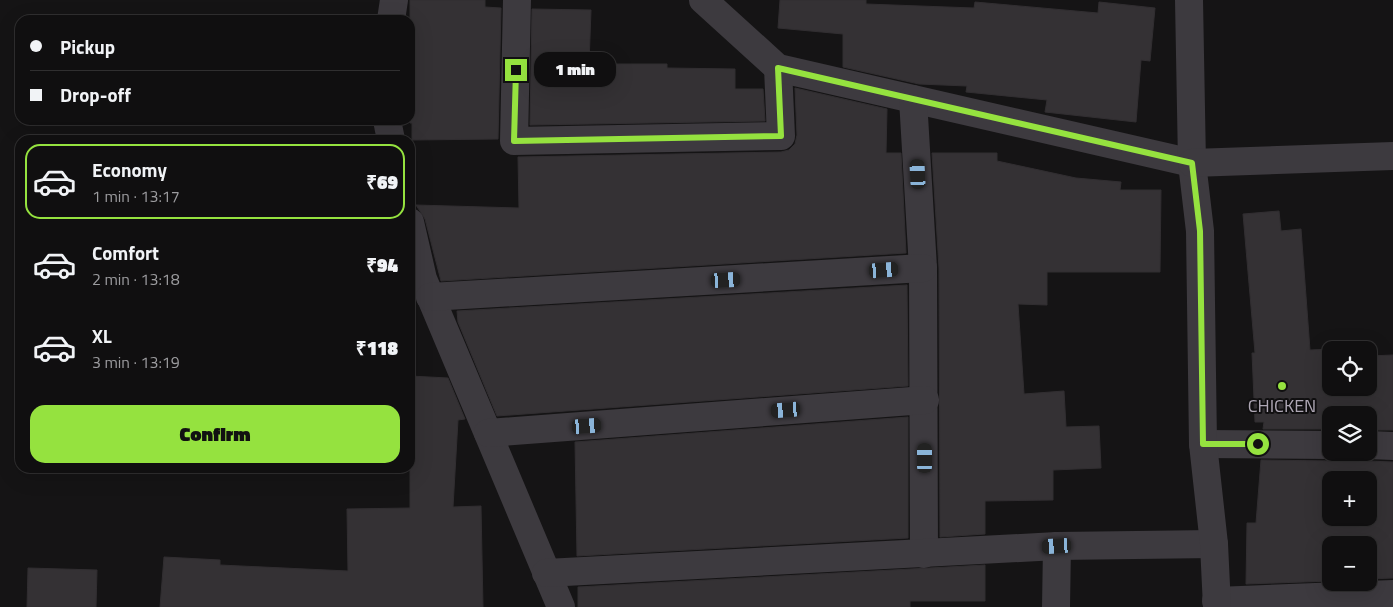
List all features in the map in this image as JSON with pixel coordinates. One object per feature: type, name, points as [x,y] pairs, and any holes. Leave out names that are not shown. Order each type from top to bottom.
[{"type":"street","points":[[392,15],[394,0]]},
{"type":"street","points":[[517,0],[514,141],[781,136],[778,68]]},
{"type":"street","points":[[703,0],[778,68],[1192,163],[1393,156]]},
{"type":"street","points":[[1189,0],[1192,163],[1200,231],[1203,444],[1214,544],[1216,604],[1393,594]]},
{"type":"street","points":[[913,99],[923,268],[925,400],[924,554]]},
{"type":"street","points":[[415,244],[423,279],[430,297],[560,607]]},
{"type":"street","points":[[430,297],[923,268]]},
{"type":"street","points":[[488,433],[925,400]]},
{"type":"street","points":[[1203,444],[1322,445]]},
{"type":"street","points":[[1377,445],[1393,446]]},
{"type":"street","points":[[546,573],[1057,546],[1214,544]]},
{"type":"street","points":[[1056,607],[1057,546]]},
{"type":"building","points":[[410,0],[485,0],[485,7],[501,8],[498,139],[415,140],[415,135],[412,135],[412,125],[415,125],[415,15],[410,15]]},
{"type":"building","points":[[780,0],[866,0],[866,4],[974,8],[975,2],[1098,13],[1099,2],[1155,8],[1150,61],[1141,60],[1136,122],[1045,112],[1047,100],[966,92],[967,86],[919,84],[843,67],[843,34],[778,28]]},
{"type":"building","points":[[532,9],[591,10],[589,64],[667,64],[667,68],[735,69],[735,89],[763,89],[765,121],[530,125]]},
{"type":"building","points":[[795,88],[887,109],[886,153],[901,153],[906,253],[441,281],[425,219],[416,205],[519,208],[518,157],[781,152],[789,150],[795,144],[797,135]]},
{"type":"building","points":[[932,153],[997,153],[997,161],[1076,178],[1121,182],[1120,190],[1161,190],[1160,272],[1047,272],[1047,305],[1018,304],[1024,394],[1064,391],[1066,427],[1099,426],[1101,468],[1053,470],[1053,500],[985,501],[985,534],[940,537],[939,268]]},
{"type":"building","points":[[1279,211],[1281,231],[1301,229],[1310,350],[1322,349],[1322,396],[1377,396],[1377,356],[1393,355],[1393,430],[1377,430],[1377,406],[1322,406],[1322,429],[1263,429],[1264,422],[1255,422],[1252,353],[1255,353],[1243,214]]},
{"type":"building","points":[[907,285],[908,386],[497,416],[458,322],[457,311]]},
{"type":"building","points":[[415,376],[448,378],[465,419],[458,420],[453,507],[481,506],[483,607],[160,607],[164,557],[220,560],[220,565],[348,571],[347,509],[410,508],[410,473],[415,473]]},
{"type":"building","points":[[908,417],[908,538],[577,556],[575,442]]},
{"type":"building","points":[[1261,460],[1393,462],[1393,578],[1377,579],[1377,536],[1322,536],[1322,581],[1246,584],[1247,523],[1256,523]]},
{"type":"building","points":[[985,565],[985,601],[910,601],[910,607],[578,607],[578,587]]},
{"type":"building","points":[[28,568],[97,570],[96,607],[27,607]]},
{"type":"place","name":"CHICKEN","points":[[1282,386]]},
{"type":"route","points":[[516,70],[514,141],[781,136],[778,68],[1192,163],[1200,231],[1203,444],[1258,444]]}]
